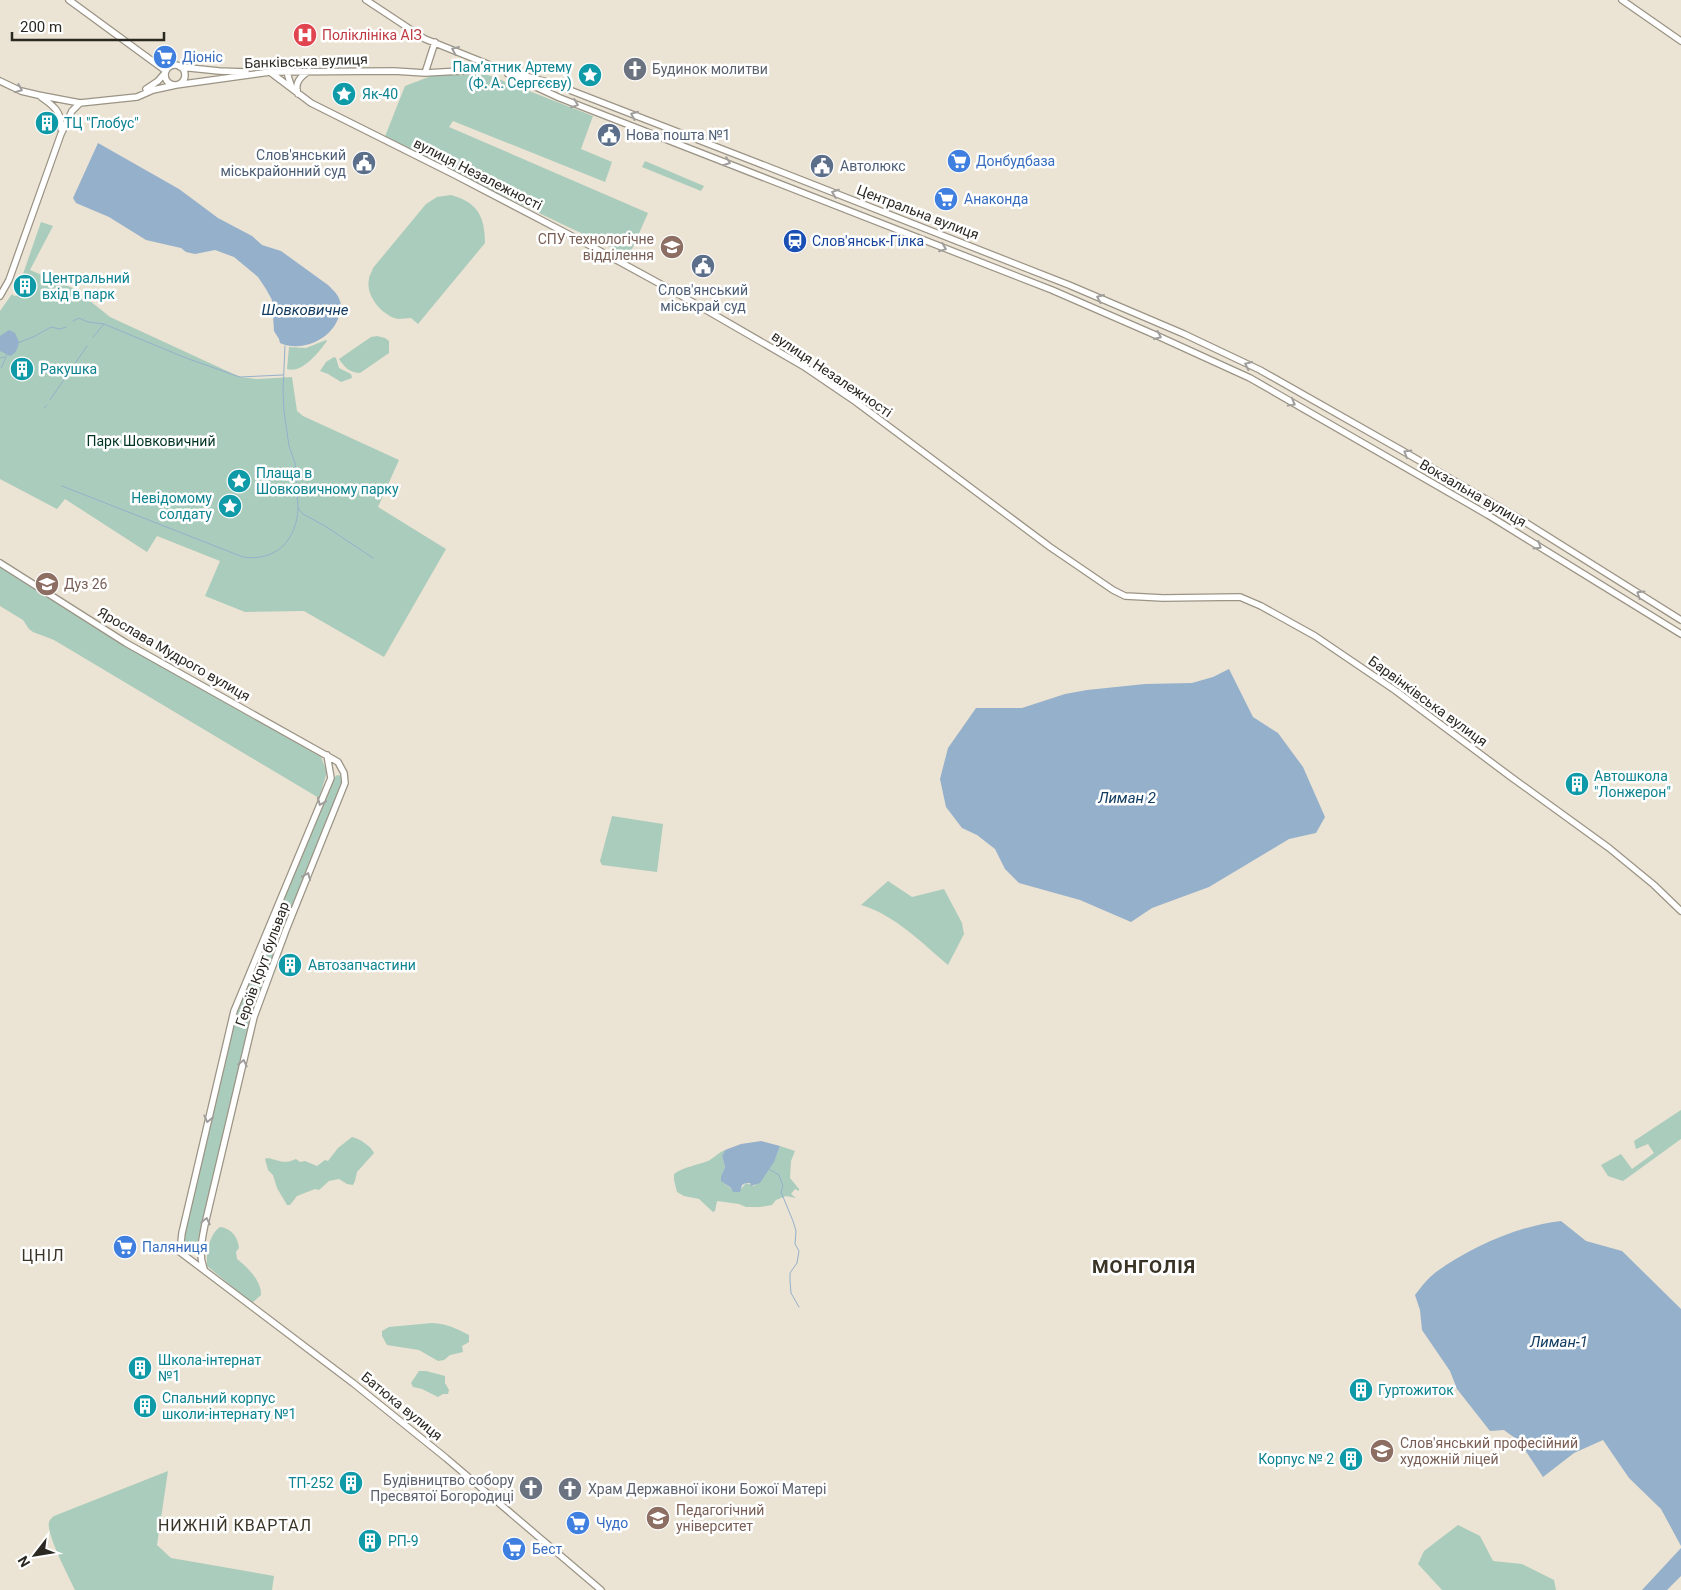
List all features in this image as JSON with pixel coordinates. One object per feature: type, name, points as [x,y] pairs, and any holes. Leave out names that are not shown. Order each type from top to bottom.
[{"type":"street","points":[[69,0],[166,71]]},
{"type":"street","name":"Центральна вулиця","points":[[366,0],[425,39],[500,69],[554,84],[1070,285],[1184,334],[1260,370],[1290,388]]},
{"type":"street","points":[[1622,0],[1681,41]]},
{"type":"street","points":[[425,73],[435,42]]},
{"type":"street","points":[[137,97],[159,81],[172,66],[219,71],[270,72]]},
{"type":"street","points":[[166,71],[165,77],[168,82],[176,85],[181,83],[184,76],[183,70],[180,67]]},
{"type":"street","name":"Центральна вулиця","points":[[500,69],[519,80],[560,98],[1052,290],[1250,378]]},
{"type":"street","name":"Банківська вулиця","points":[[0,81],[21,91],[38,96],[80,103],[137,97],[152,90],[176,85],[270,72],[394,71],[425,73],[500,69]]},
{"type":"street","points":[[292,89],[288,76],[291,71],[296,74],[298,94]]},
{"type":"street","points":[[298,81],[309,71]]},
{"type":"street","name":"вулиця Незалежності","points":[[270,72],[311,104],[453,174],[589,245],[803,366],[856,402],[1050,547],[1098,581],[1125,596]]},
{"type":"street","points":[[38,96],[55,108],[59,114],[62,120],[61,134]]},
{"type":"street","points":[[0,296],[9,280],[61,134],[72,111],[80,103]]},
{"type":"street","name":"Вокзальна вулиця","points":[[1250,378],[1488,515],[1681,634]]},
{"type":"street","name":"Вокзальна вулиця","points":[[1290,388],[1520,519],[1681,620]]},
{"type":"street","name":"Ярослава Мудрого вулиця","points":[[0,563],[126,643],[338,762]]},
{"type":"street","name":"Барвінківська вулиця","points":[[1125,596],[1163,598],[1240,597],[1299,627],[1396,691],[1609,848],[1654,885],[1681,911]]},
{"type":"street","name":"Героїв Крут бульвар","points":[[180,1252],[182,1233],[234,1011],[330,779],[330,768],[326,755]]},
{"type":"street","name":"Героїв Крут бульвар","points":[[204,1269],[200,1260],[200,1252],[205,1224],[254,1017],[286,930],[345,783],[344,772],[338,762]]},
{"type":"street","name":"Батюка вулиця","points":[[180,1252],[353,1383],[446,1458],[601,1590]]},
{"type":"green space","points":[[434,75],[488,75],[593,116],[581,149],[612,162],[605,182],[453,121],[449,127],[648,213],[629,256],[384,139],[405,86]]},
{"type":"green space","points":[[645,161],[704,186],[701,191],[642,167]]},
{"type":"green space","points":[[451,195],[467,202],[478,212],[485,233],[485,243],[418,324],[411,318],[398,319],[392,317],[381,310],[372,298],[368,285],[373,268],[426,204],[437,197]]},
{"type":"green space","name":"Парк Шовковичний","points":[[41,222],[53,226],[30,270],[75,289],[110,317],[240,377],[257,379],[292,377],[297,411],[303,416],[399,460],[378,507],[446,549],[384,657],[304,611],[245,612],[205,596],[220,561],[157,536],[147,552],[65,499],[57,509],[0,479],[0,311],[12,294],[14,296],[19,295],[27,285],[27,278],[23,274]]},
{"type":"green space","points":[[377,336],[389,341],[389,353],[360,373],[353,372],[343,365],[339,359],[371,337]]},
{"type":"green space","points":[[326,340],[310,361],[293,370],[287,369],[289,347],[306,348]]},
{"type":"green space","points":[[334,357],[339,368],[351,374],[352,378],[341,382],[320,371],[326,362]]},
{"type":"green space","points":[[0,566],[134,651],[321,757],[327,772],[319,798],[54,640],[33,632],[23,620],[0,606]]},
{"type":"green space","points":[[337,775],[342,776],[343,779],[251,1016],[196,1249],[189,1251],[184,1249],[183,1242],[236,1011]]},
{"type":"green space","points":[[612,816],[663,824],[657,872],[602,865],[600,861]]},
{"type":"green space","points":[[888,881],[912,897],[944,889],[962,923],[964,934],[948,965],[897,923],[861,905]]},
{"type":"green space","points":[[1681,1110],[1681,1139],[1623,1181],[1608,1176],[1601,1165],[1621,1154],[1632,1169],[1654,1153],[1648,1144],[1636,1149],[1634,1141]]},
{"type":"green space","points":[[352,1137],[365,1143],[374,1153],[357,1172],[353,1185],[339,1179],[329,1181],[319,1190],[315,1189],[297,1196],[290,1205],[287,1205],[277,1188],[273,1175],[268,1170],[265,1159],[285,1162],[296,1159],[300,1162],[305,1161],[317,1166],[325,1160],[328,1161],[338,1148]]},
{"type":"green space","points":[[780,1146],[795,1151],[791,1161],[790,1178],[799,1189],[799,1191],[795,1189],[791,1194],[796,1198],[786,1196],[776,1200],[772,1205],[760,1207],[746,1207],[739,1204],[717,1201],[715,1211],[713,1212],[699,1199],[684,1196],[677,1192],[674,1174],[708,1161],[725,1150],[722,1156],[725,1167],[721,1176],[725,1184],[733,1190],[741,1189],[746,1183],[754,1186],[770,1168]]},
{"type":"green space","points":[[220,1227],[231,1231],[239,1248],[236,1252],[237,1259],[249,1270],[259,1285],[261,1295],[252,1303],[207,1266],[211,1239]]},
{"type":"green space","points":[[432,1323],[443,1324],[469,1335],[469,1342],[462,1346],[463,1352],[450,1355],[444,1360],[438,1361],[419,1350],[387,1345],[382,1336],[382,1331],[389,1327]]},
{"type":"green space","points":[[419,1371],[445,1376],[445,1383],[449,1390],[448,1394],[438,1397],[413,1387],[411,1383]]},
{"type":"green space","points":[[168,1471],[157,1545],[171,1558],[274,1576],[272,1590],[75,1590],[51,1536],[49,1528],[50,1519]]},
{"type":"green space","points":[[1458,1525],[1480,1536],[1493,1561],[1522,1564],[1554,1580],[1556,1590],[1442,1590],[1418,1564],[1424,1551]]},
{"type":"water","name":"Шовковичне","points":[[98,143],[179,189],[218,218],[252,236],[262,245],[281,251],[328,285],[337,294],[341,303],[338,319],[334,327],[314,343],[297,346],[280,343],[274,331],[272,300],[258,277],[234,257],[215,250],[195,254],[186,252],[181,248],[146,240],[109,217],[76,203],[73,198]]},
{"type":"water","points":[[9,330],[15,333],[19,342],[14,354],[10,356],[0,351],[0,336]]},
{"type":"water","name":"Лиман 2","points":[[1229,669],[1253,717],[1278,733],[1303,767],[1325,817],[1316,833],[1289,839],[1209,887],[1152,908],[1131,922],[1080,900],[1019,883],[1005,869],[995,849],[977,835],[962,828],[946,807],[940,779],[948,748],[976,708],[1022,708],[1065,694],[1087,690],[1145,684],[1192,683],[1213,677]]},
{"type":"water","points":[[761,1141],[780,1146],[774,1162],[760,1183],[751,1186],[750,1183],[746,1183],[742,1185],[740,1192],[733,1192],[731,1188],[721,1181],[725,1167],[722,1156],[725,1150],[741,1144]]},
{"type":"water","name":"Лиман-1","points":[[1561,1221],[1586,1241],[1622,1251],[1681,1309],[1681,1546],[1661,1509],[1629,1478],[1603,1440],[1574,1453],[1543,1477],[1519,1441],[1504,1430],[1490,1431],[1457,1389],[1450,1371],[1422,1330],[1420,1310],[1415,1295],[1436,1272],[1465,1254],[1495,1239],[1528,1228]]},
{"type":"water","points":[[1681,1548],[1681,1576],[1667,1590],[1642,1590]]},
{"type":"waterway","points":[[73,321],[79,318],[88,322],[104,324],[186,358],[240,377],[283,375]]},
{"type":"waterway","points":[[93,337],[104,324]]},
{"type":"waterway","points":[[18,343],[51,327],[60,329],[66,327]]},
{"type":"waterway","points":[[50,400],[87,346]]},
{"type":"waterway","points":[[285,346],[284,411],[289,446],[295,463],[298,508],[303,514],[325,526],[373,558]]},
{"type":"waterway","points":[[1,368],[7,355]]},
{"type":"waterway","points":[[0,358],[5,357]]},
{"type":"waterway","points":[[44,408],[47,405]]},
{"type":"waterway","points":[[62,486],[243,557],[255,558],[265,556],[275,552],[282,546],[294,530],[298,508]]},
{"type":"waterway","points":[[769,1169],[779,1175],[783,1186],[781,1192],[796,1231],[795,1244],[799,1251],[797,1263],[790,1273],[790,1281],[791,1293],[799,1307]]},
{"type":"place","name":"Поліклініка АІЗ","points":[[305,35]]},
{"type":"place","name":"Діоніс","points":[[165,57]]},
{"type":"place","name":"Будинок молитви","points":[[635,69]]},
{"type":"place","name":"Пам’ятник Артему (Ф. А. Сергєєву)","points":[[590,75]]},
{"type":"place","name":"Як-40","points":[[344,94]]},
{"type":"place","name":"ТЦ \"Глобус\"","points":[[47,123]]},
{"type":"place","name":"Нова пошта №1","points":[[609,135]]},
{"type":"place","name":"Донбудбаза","points":[[959,161]]},
{"type":"place","name":"Слов'янський міськрайонний суд","points":[[364,163]]},
{"type":"place","name":"Автолюкс","points":[[822,166]]},
{"type":"place","name":"Анаконда","points":[[946,199]]},
{"type":"place","name":"Слов'янськ-Гілка","points":[[795,241]]},
{"type":"place","name":"СПУ технологічне відділення","points":[[672,247]]},
{"type":"place","name":"Слов'янський міськрай суд","points":[[703,266]]},
{"type":"place","name":"Центральний вхід в парк","points":[[25,286]]},
{"type":"place","name":"Ракушка","points":[[22,369]]},
{"type":"place","name":"Плаща в Шовковичному парку","points":[[239,481]]},
{"type":"place","name":"Невідомому солдату","points":[[230,506]]},
{"type":"place","name":"Дуз 26","points":[[47,584]]},
{"type":"place","name":"Автошкола \"Лонжерон\"","points":[[1577,784]]},
{"type":"place","name":"Автозапчастини","points":[[290,965]]},
{"type":"place","name":"Паляниця","points":[[125,1247]]},
{"type":"place","name":"Школа-інтернат №1","points":[[140,1368]]},
{"type":"place","name":"Гуртожиток","points":[[1361,1390]]},
{"type":"place","name":"Спальний корпус школи-інтернату №1","points":[[145,1406]]},
{"type":"place","name":"Слов'янський професійний художній ліцей","points":[[1382,1451]]},
{"type":"place","name":"Корпус № 2","points":[[1351,1459]]},
{"type":"place","name":"ТП-252","points":[[351,1483]]},
{"type":"place","name":"Будівництво собору Пресвятої Богородиці","points":[[531,1488]]},
{"type":"place","name":"Храм Державної ікони Божої Матері","points":[[570,1489]]},
{"type":"place","name":"Педагогічний університет","points":[[658,1518]]},
{"type":"place","name":"Чудо","points":[[578,1523]]},
{"type":"place","name":"РП-9","points":[[370,1541]]},
{"type":"place","name":"Бест","points":[[514,1549]]},
{"type":"district","name":"ЦНІЛ","points":[[43,1255]]},
{"type":"district","name":"МОНГОЛІЯ","points":[[1144,1266]]},
{"type":"district","name":"НИЖНІЙ КВАРТАЛ","points":[[235,1525]]}]
